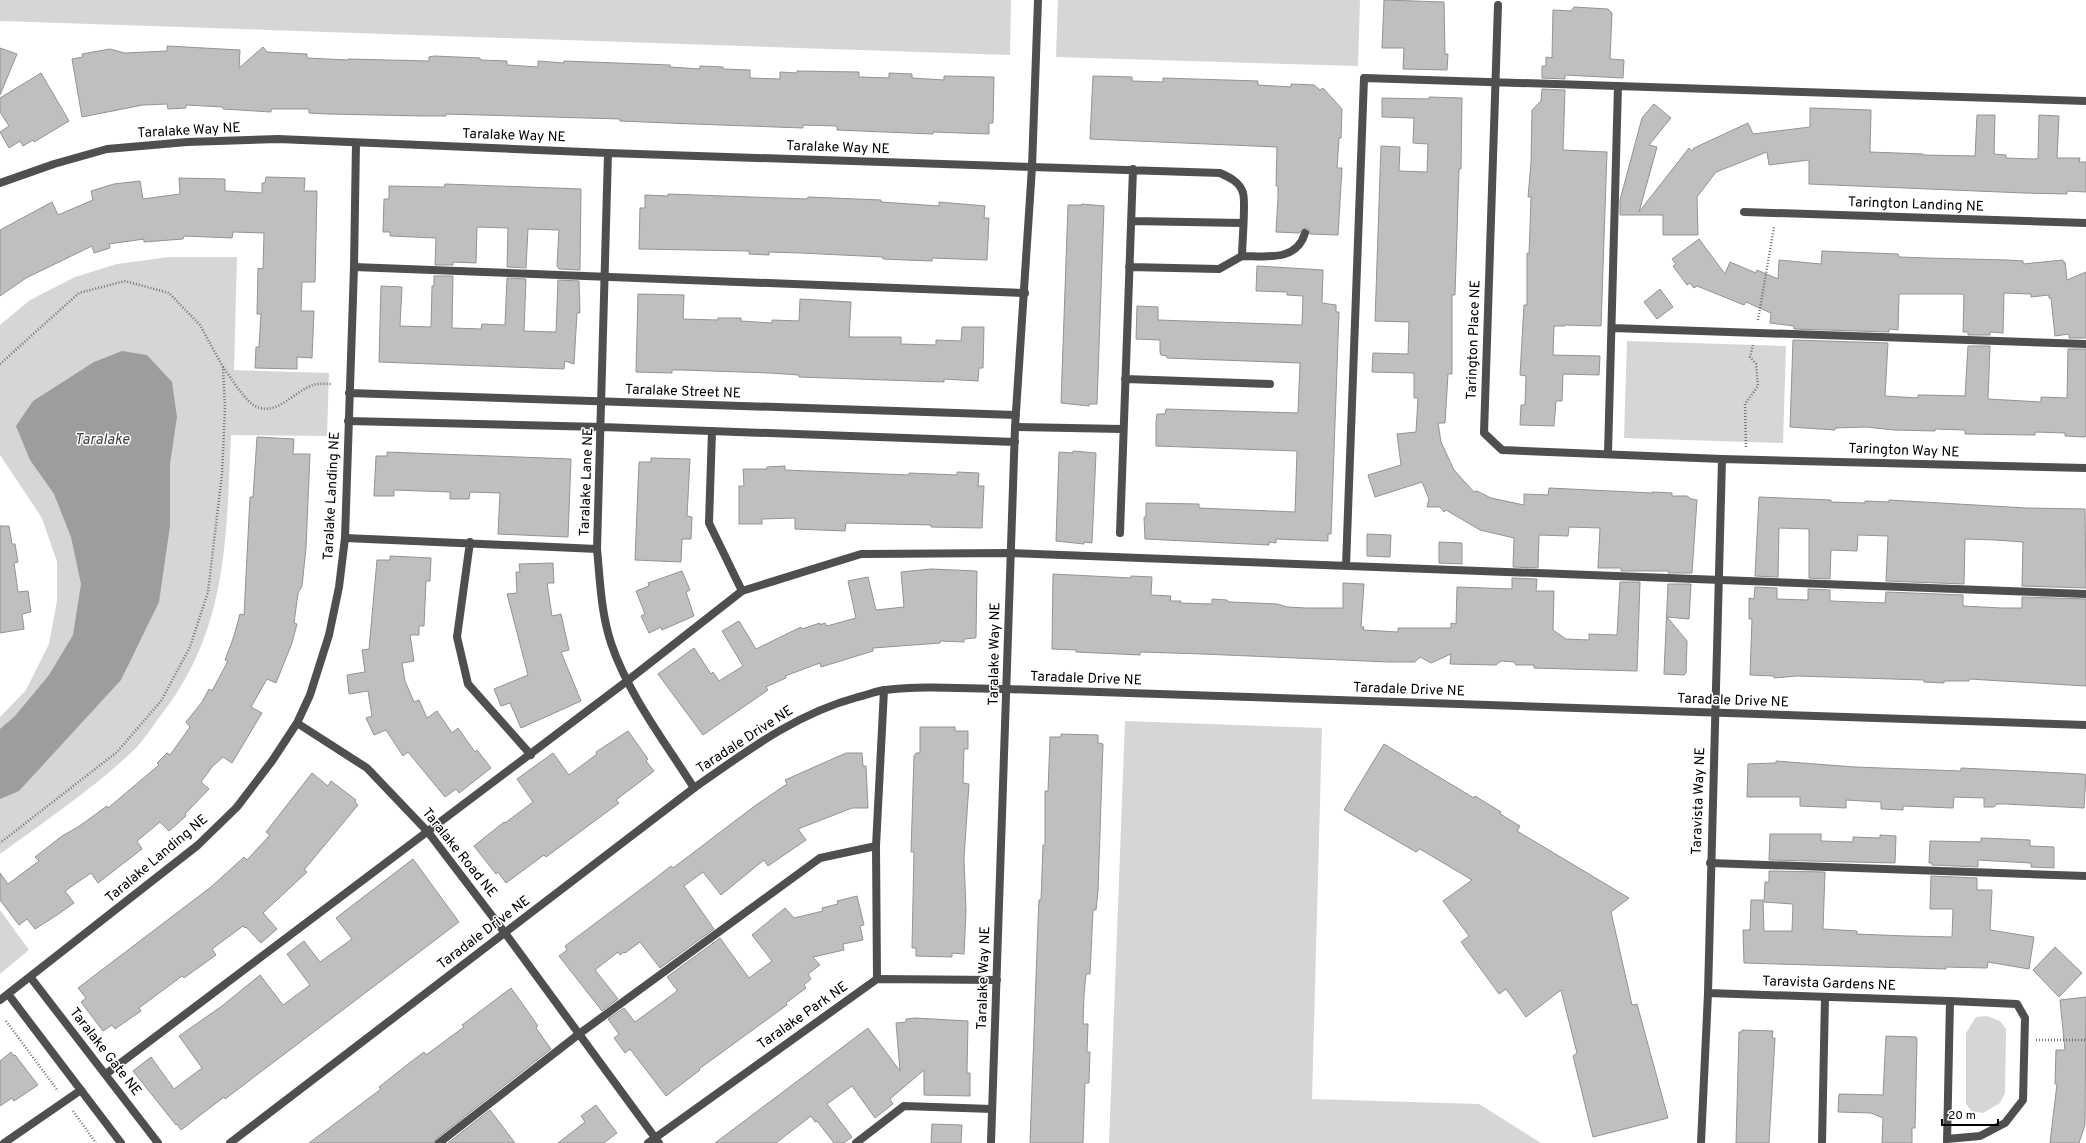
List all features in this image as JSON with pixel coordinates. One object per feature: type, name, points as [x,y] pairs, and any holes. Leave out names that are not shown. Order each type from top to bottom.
[{"type":"street","name":"Taralake Way NE","points":[[991,1143],[1015,427],[1025,293],[1032,167],[1038,0]]},
{"type":"street","name":"Tarington Place NE","points":[[1498,5],[1484,433],[1502,450],[1608,453],[1722,459]]},
{"type":"street","points":[[1346,566],[1364,78],[2086,101]]},
{"type":"street","points":[[1608,453],[1618,86]]},
{"type":"street","name":"Taralake Way NE","points":[[0,183],[54,164],[107,149],[187,142],[278,139],[608,153],[1032,167]]},
{"type":"street","name":"Taralake Landing NE","points":[[0,1000],[31,978],[198,846],[237,807],[272,761],[297,723],[310,695],[329,635],[339,587],[345,538],[354,267],[356,143]]},
{"type":"street","name":"Taralake Lane NE","points":[[608,153],[602,427],[597,549],[601,595],[610,642],[627,681],[694,788]]},
{"type":"street","points":[[1032,167],[1133,169],[1220,173],[1230,177],[1238,184],[1243,193],[1242,256]]},
{"type":"street","points":[[1120,533],[1133,169]]},
{"type":"street","name":"Tarington Landing NE","points":[[1744,212],[2086,223]]},
{"type":"street","points":[[1131,221],[1242,223]]},
{"type":"street","points":[[1129,267],[1219,269],[1242,256],[1278,256],[1293,251],[1302,242],[1305,233]]},
{"type":"street","points":[[354,267],[1025,293]]},
{"type":"street","points":[[1612,328],[2086,344]]},
{"type":"street","points":[[1125,379],[1270,384]]},
{"type":"street","name":"Taralake Street NE","points":[[349,394],[1016,415]]},
{"type":"street","points":[[348,422],[602,427],[1015,442]]},
{"type":"street","points":[[1015,427],[1124,429]]},
{"type":"street","points":[[712,431],[709,523],[742,590]]},
{"type":"street","name":"Tarington Way NE","points":[[1722,459],[2086,468]]},
{"type":"street","name":"Taravista Way NE","points":[[1702,1143],[1708,993],[1710,863],[1720,581],[1722,459]]},
{"type":"street","points":[[345,538],[470,542],[597,549]]},
{"type":"street","points":[[470,542],[457,637],[468,684],[530,754]]},
{"type":"street","points":[[106,1074],[627,681],[742,590],[861,554],[1011,553],[2086,594]]},
{"type":"street","name":"Taradale Drive NE","points":[[230,1143],[694,788],[791,723],[836,703],[884,690],[920,688],[1006,689],[1715,714],[2086,725]]},
{"type":"street","points":[[884,690],[876,846],[877,979],[997,980]]},
{"type":"street","name":"Taralake Road NE","points":[[297,723],[367,768],[428,832],[506,933],[657,1140]]},
{"type":"street","points":[[439,1143],[579,1034],[820,858],[876,846]]},
{"type":"street","points":[[1710,863],[2086,876]]},
{"type":"street","name":"Taralake Gate NE","points":[[31,978],[158,1143]]},
{"type":"street","name":"Taralake Park NE","points":[[648,1143],[657,1140],[877,979]]},
{"type":"street","name":"Taravista Gardens NE","points":[[1708,993],[1950,1001],[2017,1004],[2025,1018],[2026,1040],[2023,1100],[2005,1123],[1980,1136],[1947,1141],[1950,1001]]},
{"type":"street","points":[[8,994],[122,1143]]},
{"type":"street","points":[[1822,1143],[1825,997]]},
{"type":"street","points":[[4,1143],[81,1090]]},
{"type":"street","points":[[856,1143],[904,1106],[992,1109]]},
{"type":"path","points":[[0,364],[79,293],[125,281],[169,293],[200,325],[223,367],[252,404],[264,409],[282,405],[296,393],[314,385],[332,384]]},
{"type":"path","points":[[0,842],[117,752],[161,701],[190,647],[208,592],[222,474],[224,408],[223,367]]},
{"type":"path","points":[[6,1021],[96,1143]]},
{"type":"path","points":[[2026,1040],[2086,1040]]},
{"type":"shaded area","points":[[0,0],[1011,0],[1010,55],[0,21]]},
{"type":"shaded area","points":[[1058,0],[1360,0],[1358,66],[1056,57]]},
{"type":"shaded area","points":[[169,257],[237,257],[234,370],[329,373],[327,436],[231,435],[227,512],[219,584],[211,619],[198,653],[181,686],[147,735],[134,750],[102,778],[0,854],[0,717],[26,690],[49,644],[57,601],[57,562],[42,518],[0,455],[0,325],[30,300],[75,277],[117,264]]},
{"type":"shaded area","points":[[1627,341],[1786,346],[1783,443],[1624,438]]},
{"type":"shaded area","points":[[1125,721],[1322,728],[1312,1099],[1479,1104],[1541,1143],[1109,1143]]},
{"type":"shaded area","points":[[0,910],[29,950],[0,974]]},
{"type":"shaded area","points":[[1987,1016],[2000,1021],[2006,1029],[2005,1093],[2000,1103],[1983,1113],[1971,1111],[1966,1104],[1966,1033],[1976,1017]]},
{"type":"water","name":"Taralake","points":[[122,351],[147,355],[172,382],[177,417],[170,464],[170,526],[159,602],[121,680],[19,791],[0,799],[0,729],[15,716],[49,675],[73,635],[81,584],[71,537],[54,494],[30,460],[16,426],[33,401],[94,362]]},
{"type":"building","points":[[1384,0],[1444,2],[1445,54],[1448,54],[1447,70],[1403,69],[1404,48],[1382,48]]},
{"type":"building","points":[[1574,7],[1608,9],[1612,13],[1610,59],[1624,60],[1623,78],[1565,75],[1565,79],[1542,78],[1542,66],[1546,66],[1546,57],[1552,58],[1553,10],[1571,11]]},
{"type":"building","points":[[167,46],[240,50],[239,68],[263,47],[267,52],[307,54],[307,58],[348,60],[429,61],[429,57],[434,56],[480,58],[480,60],[507,61],[507,65],[538,67],[538,61],[564,63],[564,61],[670,65],[670,67],[700,69],[700,66],[723,67],[723,69],[750,70],[750,78],[780,79],[780,72],[797,73],[797,71],[859,72],[859,77],[889,78],[889,73],[912,74],[912,78],[944,80],[944,76],[994,77],[993,123],[989,123],[989,134],[933,132],[933,134],[837,130],[837,126],[803,125],[803,128],[620,121],[620,119],[446,114],[446,116],[424,116],[328,114],[309,113],[309,109],[271,109],[271,112],[186,105],[186,108],[168,109],[167,104],[143,105],[82,117],[72,59],[83,57],[82,54],[110,49],[125,53],[167,51]]},
{"type":"building","points":[[0,48],[17,54],[0,95]]},
{"type":"building","points":[[41,73],[69,121],[34,142],[33,140],[23,146],[20,141],[9,148],[0,132],[9,126],[0,112],[0,98]]},
{"type":"building","points":[[1093,76],[1132,77],[1132,81],[1163,82],[1163,78],[1258,81],[1258,85],[1291,87],[1291,84],[1314,85],[1320,90],[1323,88],[1342,109],[1341,138],[1339,138],[1337,168],[1342,168],[1338,235],[1310,234],[1309,229],[1305,228],[1299,233],[1276,232],[1278,198],[1278,186],[1276,186],[1277,147],[1090,139]]},
{"type":"building","points":[[1542,89],[1565,90],[1563,150],[1607,152],[1601,326],[1554,326],[1553,355],[1600,356],[1599,375],[1563,374],[1562,401],[1556,401],[1554,426],[1520,425],[1521,405],[1525,405],[1526,376],[1520,375],[1524,305],[1527,305],[1527,253],[1529,254],[1531,197],[1528,197],[1531,163],[1532,110],[1541,101]]},
{"type":"building","points":[[1429,97],[1462,98],[1461,169],[1459,169],[1455,295],[1452,295],[1452,374],[1448,374],[1445,423],[1438,423],[1441,442],[1454,470],[1474,492],[1477,491],[1491,498],[1524,505],[1524,494],[1548,495],[1549,488],[1672,493],[1672,496],[1687,496],[1691,499],[1697,500],[1692,573],[1668,573],[1669,571],[1621,571],[1621,568],[1598,568],[1600,528],[1569,527],[1568,536],[1539,535],[1538,568],[1513,567],[1514,538],[1480,530],[1446,510],[1444,512],[1440,507],[1427,507],[1429,499],[1422,482],[1375,497],[1368,475],[1401,465],[1397,434],[1416,432],[1418,398],[1414,398],[1414,373],[1372,372],[1373,353],[1408,354],[1409,322],[1375,321],[1381,146],[1400,147],[1399,171],[1427,172],[1428,144],[1413,143],[1414,118],[1382,117],[1382,98],[1429,99]]},
{"type":"building","points":[[1654,104],[1671,118],[1649,145],[1657,147],[1639,212],[1689,148],[1692,151],[1694,148],[1748,123],[1753,134],[1810,127],[1810,108],[1871,110],[1870,152],[1923,155],[1975,156],[1977,115],[1995,115],[1994,154],[2006,155],[2006,158],[2035,159],[2038,158],[2039,115],[2059,116],[2057,158],[2080,158],[2079,162],[2086,162],[2086,192],[2067,191],[2067,194],[2024,193],[1809,184],[1809,160],[1769,165],[1767,152],[1716,172],[1697,197],[1698,235],[1663,235],[1663,215],[1620,215],[1620,200],[1642,118]]},
{"type":"building","points":[[266,177],[305,178],[304,191],[317,191],[315,282],[302,282],[301,311],[314,311],[312,358],[297,357],[297,369],[255,368],[256,347],[259,347],[261,314],[257,314],[258,268],[263,269],[264,233],[233,232],[232,238],[184,236],[183,239],[144,242],[144,239],[109,244],[110,248],[94,253],[92,246],[26,278],[0,296],[0,230],[52,202],[58,215],[93,200],[91,191],[114,184],[140,181],[143,199],[180,194],[179,178],[225,179],[225,191],[262,193],[262,183],[265,183]]},
{"type":"building","points":[[445,184],[581,189],[580,270],[559,269],[557,266],[559,230],[528,229],[526,268],[507,267],[508,228],[477,227],[476,263],[453,262],[453,265],[435,265],[436,238],[390,236],[390,232],[383,232],[384,199],[389,199],[389,186],[444,187]]},
{"type":"building","points":[[668,194],[807,199],[808,197],[881,200],[881,202],[939,206],[939,202],[985,206],[984,218],[989,218],[987,260],[932,258],[932,261],[801,253],[769,252],[769,255],[749,254],[749,251],[639,249],[640,208],[645,208],[645,195],[668,196]]},
{"type":"building","points":[[1082,204],[1104,206],[1097,404],[1089,404],[1089,406],[1061,403],[1068,205]]},
{"type":"building","points":[[1699,239],[1725,274],[1730,262],[1756,273],[1757,270],[1778,279],[1779,260],[1821,264],[1822,251],[1898,254],[1899,257],[2023,261],[2023,264],[2063,260],[2063,262],[2065,262],[2067,280],[2086,272],[2086,338],[2069,338],[2069,334],[2055,336],[2051,298],[2049,298],[2049,295],[2031,297],[2031,294],[2004,293],[2003,333],[1990,332],[1990,335],[1968,335],[1968,332],[1963,332],[1964,295],[1962,294],[1899,294],[1898,330],[1889,329],[1889,332],[1794,329],[1794,326],[1770,323],[1771,313],[1746,302],[1744,305],[1697,286],[1694,288],[1690,283],[1687,285],[1673,266],[1676,264],[1672,259]]},
{"type":"building","points":[[1257,266],[1323,270],[1322,303],[1336,305],[1336,312],[1339,312],[1331,534],[1328,534],[1328,541],[1276,539],[1276,543],[1269,542],[1269,545],[1145,539],[1144,517],[1146,517],[1146,503],[1199,504],[1199,508],[1295,512],[1297,451],[1156,446],[1156,422],[1157,414],[1165,414],[1166,409],[1298,413],[1300,363],[1167,358],[1167,356],[1161,355],[1160,340],[1136,339],[1137,306],[1158,307],[1158,320],[1302,325],[1303,296],[1287,295],[1287,292],[1256,291]]},
{"type":"building","points":[[434,276],[453,276],[452,328],[481,329],[482,324],[505,325],[507,278],[526,279],[524,331],[556,332],[558,280],[579,281],[580,313],[577,313],[574,364],[565,361],[564,369],[379,362],[381,286],[402,287],[400,326],[431,327],[432,286],[434,286]]},
{"type":"building","points":[[1660,289],[1673,307],[1657,319],[1644,302]]},
{"type":"building","points":[[638,294],[684,295],[683,319],[718,320],[718,318],[741,318],[741,321],[772,323],[772,320],[799,321],[800,299],[851,302],[849,337],[901,337],[901,344],[936,345],[936,340],[961,341],[962,327],[984,327],[983,368],[979,368],[978,381],[944,379],[944,382],[799,377],[799,375],[770,373],[682,370],[672,370],[672,373],[636,372]]},
{"type":"building","points":[[1793,340],[1888,343],[1885,396],[1918,398],[1918,395],[1965,396],[1968,346],[1990,346],[1988,399],[2041,402],[2041,397],[2067,398],[2068,349],[2086,349],[2086,435],[2085,437],[2065,436],[2065,433],[2035,432],[2035,435],[1965,434],[1965,430],[1894,430],[1866,427],[1835,428],[1835,430],[1790,427]]},
{"type":"building","points":[[257,437],[294,439],[293,454],[310,454],[306,548],[302,586],[298,593],[294,623],[297,624],[292,643],[276,683],[267,679],[251,707],[262,713],[232,763],[223,757],[212,767],[201,782],[209,789],[185,814],[186,816],[169,831],[160,822],[137,841],[142,849],[98,883],[91,873],[65,891],[74,903],[35,929],[27,919],[19,925],[0,900],[0,873],[8,884],[39,861],[35,857],[62,836],[78,827],[107,806],[108,808],[159,765],[157,763],[167,753],[170,755],[190,727],[186,722],[202,702],[209,689],[212,691],[228,661],[225,660],[240,614],[244,615],[250,497],[253,497]]},
{"type":"building","points":[[1073,451],[1096,453],[1092,543],[1084,542],[1084,544],[1056,541],[1059,452],[1073,453]]},
{"type":"building","points":[[387,452],[571,459],[568,537],[498,534],[500,493],[470,492],[469,499],[450,499],[450,492],[394,490],[394,496],[374,496],[376,456],[387,456]]},
{"type":"building","points":[[651,458],[690,459],[687,516],[692,517],[691,539],[682,539],[681,562],[635,560],[639,462],[651,462]]},
{"type":"building","points":[[785,466],[785,470],[909,475],[909,473],[957,475],[957,472],[979,473],[978,486],[984,486],[982,528],[846,523],[845,531],[795,529],[795,518],[762,519],[762,524],[739,524],[739,486],[744,486],[743,469],[767,469],[767,467]]},
{"type":"building","points":[[1759,497],[1831,500],[1831,502],[1865,503],[1865,501],[1889,502],[1889,500],[2026,508],[2085,509],[2086,588],[2022,586],[2023,542],[1995,540],[1965,539],[1964,584],[1886,581],[1888,536],[1858,535],[1857,551],[1831,550],[1830,579],[1809,578],[1809,529],[1779,528],[1778,577],[1755,576]]},
{"type":"building","points":[[0,526],[9,526],[12,544],[15,544],[18,562],[14,563],[18,592],[28,591],[31,612],[22,614],[24,629],[0,633]]},
{"type":"building","points":[[1367,534],[1391,535],[1390,557],[1367,556]]},
{"type":"building","points":[[1439,542],[1462,543],[1462,564],[1439,563]]},
{"type":"building","points":[[390,556],[431,558],[430,581],[426,581],[424,626],[419,626],[419,635],[410,635],[414,661],[402,663],[405,681],[414,702],[419,700],[427,718],[437,711],[452,733],[458,728],[475,752],[477,750],[491,768],[459,793],[456,789],[445,797],[408,752],[403,756],[386,730],[374,735],[366,718],[372,716],[368,691],[349,694],[347,675],[365,672],[362,650],[369,649],[377,560],[390,560]]},
{"type":"building","points":[[553,563],[554,583],[547,583],[552,616],[561,614],[569,650],[561,652],[581,701],[521,728],[510,703],[501,706],[494,689],[528,675],[507,594],[517,593],[516,572],[520,572],[519,564]]},
{"type":"building","points":[[931,569],[977,571],[975,638],[964,639],[964,642],[940,641],[940,643],[873,648],[873,651],[821,667],[820,663],[785,676],[786,678],[766,687],[768,690],[703,735],[658,674],[694,648],[711,674],[713,672],[719,681],[743,666],[722,631],[739,621],[756,649],[801,627],[802,629],[820,623],[820,625],[825,623],[827,626],[856,618],[848,581],[868,577],[876,610],[904,607],[901,572]]},
{"type":"building","points":[[682,571],[690,590],[686,592],[694,616],[662,630],[661,627],[649,633],[641,616],[645,614],[636,591],[649,586],[648,583]]},
{"type":"building","points":[[1053,574],[1131,578],[1131,576],[1152,577],[1151,595],[1171,596],[1170,601],[1181,601],[1180,603],[1212,604],[1212,599],[1227,600],[1231,602],[1277,604],[1287,607],[1306,608],[1343,608],[1343,583],[1364,584],[1361,627],[1364,627],[1363,630],[1398,632],[1398,628],[1451,628],[1451,623],[1456,624],[1457,587],[1512,589],[1512,578],[1537,579],[1536,591],[1554,591],[1553,630],[1566,639],[1589,640],[1589,634],[1617,635],[1620,582],[1640,582],[1637,671],[1534,668],[1534,665],[1516,665],[1514,662],[1501,661],[1496,665],[1450,664],[1451,654],[1431,663],[1420,657],[1415,662],[1389,662],[1140,652],[1140,655],[1076,652],[1076,650],[1052,649]]},
{"type":"building","points":[[1668,584],[1691,584],[1689,619],[1667,617],[1687,641],[1686,673],[1684,675],[1664,674]]},
{"type":"building","points":[[1755,587],[1777,588],[1777,599],[1808,600],[1808,589],[1830,590],[1830,601],[1885,603],[1886,592],[1963,595],[1963,606],[2002,608],[2022,608],[2022,597],[2086,599],[2086,686],[1969,679],[1969,681],[1944,681],[1944,683],[1924,682],[1924,680],[1797,676],[1774,678],[1774,676],[1750,675],[1752,619],[1749,619],[1749,598],[1754,599]]},
{"type":"building","points":[[920,727],[955,727],[955,731],[968,731],[968,749],[964,749],[963,783],[969,784],[964,858],[966,911],[964,954],[952,953],[952,957],[916,956],[916,948],[912,948],[914,852],[911,852],[914,756],[916,753],[920,753]]},
{"type":"building","points":[[628,731],[648,759],[646,761],[654,771],[616,800],[619,803],[546,857],[544,855],[506,883],[498,872],[496,874],[474,846],[504,822],[505,823],[533,802],[517,779],[553,753],[569,775],[597,754],[596,752]]},
{"type":"building","points":[[1061,734],[1098,735],[1098,743],[1103,744],[1098,891],[1096,910],[1093,910],[1090,974],[1086,974],[1084,995],[1083,1024],[1088,1024],[1087,1052],[1090,1052],[1089,1083],[1085,1083],[1083,1143],[1030,1143],[1039,900],[1041,900],[1043,845],[1045,845],[1045,791],[1048,791],[1050,737],[1061,737]]},
{"type":"building","points":[[1384,744],[1474,798],[1475,796],[1501,812],[1500,814],[1520,826],[1517,831],[1629,898],[1611,912],[1632,1005],[1637,1004],[1668,1118],[1593,1137],[1573,1056],[1577,1053],[1561,990],[1526,1017],[1506,989],[1499,994],[1461,942],[1469,936],[1443,901],[1472,880],[1420,849],[1416,852],[1344,810]]},
{"type":"building","points":[[846,753],[862,753],[863,766],[866,766],[868,808],[852,808],[798,829],[806,840],[768,866],[764,860],[721,895],[703,872],[684,886],[714,929],[660,968],[640,942],[625,953],[624,952],[620,955],[618,952],[595,970],[618,999],[602,1011],[559,956],[567,950],[565,946],[671,866],[673,868],[756,805],[787,784],[785,780]]},
{"type":"building","points":[[1776,761],[1855,767],[1961,771],[1961,768],[2083,774],[2086,775],[2084,808],[2005,804],[1997,804],[1994,807],[1984,807],[1984,798],[1954,797],[1953,808],[1903,806],[1903,810],[1881,809],[1881,802],[1846,800],[1846,808],[1800,806],[1800,797],[1747,797],[1748,764],[1776,763]]},
{"type":"building","points":[[312,773],[328,786],[331,781],[356,800],[355,802],[358,805],[304,870],[307,872],[263,913],[277,929],[261,943],[246,927],[245,928],[243,926],[212,949],[216,955],[184,978],[182,976],[139,1008],[141,1011],[115,1029],[112,1025],[103,1031],[81,1002],[86,998],[78,988],[211,887],[244,857],[247,860],[270,835],[266,832]]},
{"type":"building","points":[[1770,834],[1821,834],[1821,841],[1853,842],[1853,837],[1880,838],[1880,835],[1896,836],[1895,863],[1769,860]]},
{"type":"building","points":[[1981,838],[2030,840],[2030,846],[2054,847],[2054,868],[2031,867],[2031,863],[1978,860],[1978,867],[1932,865],[1932,863],[1929,863],[1930,841],[1981,842]]},
{"type":"building","points":[[413,859],[459,922],[225,1099],[224,1097],[181,1130],[133,1071],[151,1057],[174,1089],[202,1068],[179,1036],[222,1006],[260,975],[283,1005],[310,985],[287,954],[304,941],[320,962],[352,939],[336,918]]},
{"type":"building","points":[[1769,871],[1825,872],[1823,929],[1857,931],[1857,934],[1906,936],[1952,937],[1953,909],[1930,909],[1931,876],[1977,878],[1977,890],[1992,890],[1990,930],[2034,937],[2029,969],[1988,962],[1987,968],[1946,967],[1946,969],[1744,963],[1743,930],[1750,930],[1751,900],[1763,900],[1764,931],[1792,931],[1793,904],[1764,902],[1765,882],[1769,882]]},
{"type":"building","points":[[857,896],[864,925],[860,926],[863,940],[843,944],[844,950],[813,957],[820,965],[808,974],[811,979],[804,985],[806,988],[786,1003],[787,1005],[699,1069],[700,1070],[666,1096],[630,1049],[625,1053],[614,1038],[619,1034],[608,1019],[624,1008],[635,1022],[676,992],[677,990],[667,977],[720,938],[749,978],[772,961],[752,935],[785,908],[794,918],[823,911],[822,908],[838,904],[837,901]]},
{"type":"building","points":[[2055,947],[2082,973],[2059,997],[2033,970]]},
{"type":"building","points":[[511,988],[538,1026],[536,1028],[551,1049],[436,1139],[434,1143],[309,1143],[381,1089],[379,1087],[412,1061],[424,1052],[426,1055],[464,1027],[462,1025]]},
{"type":"building","points":[[2086,997],[2085,1125],[2079,1143],[2050,1143],[2057,1084],[2055,1084],[2056,1050],[2065,1050],[2060,1000]]},
{"type":"building","points":[[915,1018],[968,1021],[967,1073],[970,1073],[970,1096],[924,1095],[924,1070],[890,1099],[893,1104],[875,1118],[852,1086],[827,1104],[852,1137],[844,1143],[834,1143],[817,1121],[815,1122],[811,1116],[776,1143],[715,1143],[868,1028],[900,1071],[896,1023],[906,1022],[906,1019]]},
{"type":"building","points":[[1742,1030],[1773,1031],[1772,1038],[1775,1038],[1769,1143],[1736,1143],[1739,1032],[1742,1032]]},
{"type":"building","points":[[1886,1036],[1916,1037],[1917,1039],[1915,1128],[1912,1128],[1912,1143],[1882,1143],[1883,1118],[1871,1113],[1838,1112],[1839,1094],[1883,1095]]},
{"type":"building","points":[[11,1052],[38,1085],[14,1101],[12,1098],[0,1106],[0,1061]]},
{"type":"building","points":[[596,1105],[617,1133],[604,1143],[558,1143],[585,1122],[581,1116]]},
{"type":"building","points":[[490,1110],[515,1143],[448,1143]]},
{"type":"building","points":[[932,1124],[962,1125],[961,1143],[931,1143]]}]
